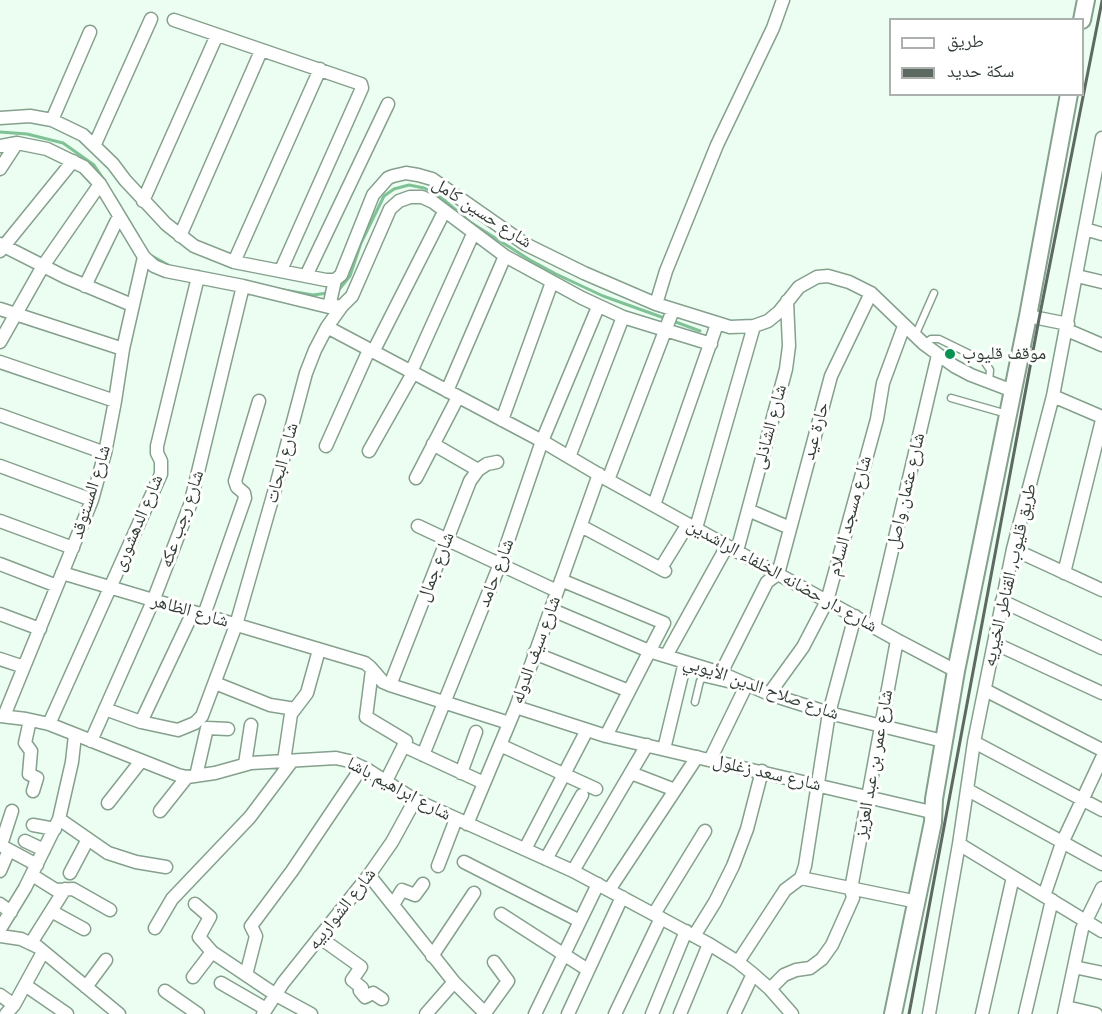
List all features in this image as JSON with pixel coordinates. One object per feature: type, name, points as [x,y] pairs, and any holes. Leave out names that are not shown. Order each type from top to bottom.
[{"type":"main road","points":[[1083,18],[1086,0]]},
{"type":"main road","name":"طريق قليوب, القناطر الخيريه","points":[[884,1014],[943,741],[1028,316],[1069,96]]},
{"type":"main road","name":"طريق قليوب, القناطر الخيريه","points":[[893,1014],[933,822],[930,805]]},
{"type":"street","points":[[656,304],[666,271],[717,145],[773,28],[783,0]]},
{"type":"street","points":[[95,144],[151,19]]},
{"type":"street","points":[[174,20],[261,51],[360,82],[362,88],[281,270]]},
{"type":"street","points":[[52,120],[90,32]]},
{"type":"street","points":[[143,201],[217,35]]},
{"type":"street","points":[[180,236],[261,51]]},
{"type":"street","points":[[234,262],[320,69]]},
{"type":"street","points":[[306,276],[388,104]]},
{"type":"street","points":[[0,118],[30,116],[52,120],[71,128],[95,144],[143,201],[180,236],[206,251],[234,262],[335,280]]},
{"type":"street","name":"طريق قليوب, القناطر الخيريه","points":[[929,1014],[968,790],[974,742],[1013,549],[1053,396],[1085,229],[1098,182],[1102,138]]},
{"type":"street","points":[[0,146],[17,143],[47,149],[84,167],[100,184],[144,257],[154,266],[166,271],[336,306]]},
{"type":"street","points":[[0,169],[17,143]]},
{"type":"street","points":[[73,161],[1,247],[132,305]]},
{"type":"street","name":"شارع حسين كامل","points":[[711,344],[665,331],[598,307],[505,256],[433,202],[422,197],[410,196],[399,201],[390,209],[352,296],[336,306],[335,280],[341,275],[373,195],[388,178],[406,173],[432,179],[525,244],[611,286],[717,324],[729,327],[754,326]]},
{"type":"street","points":[[0,342],[43,266],[100,184]]},
{"type":"street","points":[[326,446],[371,351],[444,212]]},
{"type":"street","points":[[85,286],[119,216]]},
{"type":"street","points":[[1085,229],[1102,234]]},
{"type":"street","points":[[369,451],[412,372],[473,234]]},
{"type":"street","points":[[416,478],[434,444],[505,256]]},
{"type":"street","name":"شارع المستوقد","points":[[3,710],[24,667],[92,500],[105,453],[123,349],[144,257]]},
{"type":"street","points":[[581,526],[663,569],[692,526],[754,326],[773,316],[799,287],[817,277],[828,276],[849,282],[870,293],[938,355],[962,370],[1013,391]]},
{"type":"street","points":[[1077,276],[1102,282]]},
{"type":"street","name":"شارع الدهشورى","points":[[49,724],[161,474],[161,461],[156,453],[157,446],[198,277]]},
{"type":"street","points":[[502,420],[552,282]]},
{"type":"street","name":"شارع رجب عكه","points":[[91,741],[153,600],[190,505],[243,286]]},
{"type":"street","name":"حارة عيد","points":[[778,574],[834,369],[870,293]]},
{"type":"street","name":"شارع الشاذلى","points":[[666,656],[732,548],[748,510],[786,369],[789,323],[787,301]]},
{"type":"street","name":"شارع البحات","points":[[105,709],[141,722],[178,730],[187,728],[202,716],[236,625],[278,482],[306,373],[336,306]]},
{"type":"street","name":"شارع حامد","points":[[423,755],[500,564],[542,441],[598,307]]},
{"type":"street","points":[[0,309],[123,349]]},
{"type":"street","name":"شارع سيف الدوله","points":[[438,866],[484,783],[516,707],[581,526],[604,477],[673,310]]},
{"type":"street","points":[[569,457],[623,316]]},
{"type":"street","points":[[1028,316],[1067,327],[1102,345]]},
{"type":"street","points":[[654,505],[717,324]]},
{"type":"street","name":"شارع مسجد السلام","points":[[769,694],[803,647],[827,601],[877,419],[883,383],[904,326]]},
{"type":"street","name":"شارع دار حضانه الخلفاء الراشدين","points":[[327,327],[542,441],[956,671]]},
{"type":"street","name":"شارع عثمان واصل","points":[[874,627],[938,355]]},
{"type":"street","points":[[0,362],[115,401]]},
{"type":"street","points":[[1053,396],[1102,418],[1064,573]]},
{"type":"street","points":[[141,722],[198,614],[244,500],[244,493],[237,487],[235,481],[259,401]]},
{"type":"street","points":[[0,415],[105,453]]},
{"type":"street","points":[[434,444],[478,470],[487,464],[497,462]]},
{"type":"street","points":[[0,466],[92,500]]},
{"type":"street","name":"شارع جمال","points":[[390,685],[470,481],[478,470]]},
{"type":"street","points":[[748,510],[790,528]]},
{"type":"street","points":[[0,521],[73,548]]},
{"type":"street","points":[[418,526],[500,564],[664,623],[606,736]]},
{"type":"street","points":[[1013,549],[1102,591]]},
{"type":"street","points":[[0,564],[57,586]]},
{"type":"street","name":"شارع الظاهر","points":[[62,573],[365,663],[383,682],[390,685]]},
{"type":"street","points":[[721,673],[767,582],[778,574]]},
{"type":"street","points":[[1002,601],[1102,648]]},
{"type":"street","name":"شارع صلاح الدين الأيوبي","points":[[550,609],[649,651],[721,673],[746,686],[769,694],[829,713],[943,741]]},
{"type":"street","points":[[0,614],[40,628]]},
{"type":"street","points":[[738,962],[785,890],[801,878],[819,784],[829,713],[855,616]]},
{"type":"street","name":"شارع عمر بن عبد العزيز","points":[[770,989],[784,975],[810,968],[826,954],[853,898],[851,889],[897,640]]},
{"type":"street","points":[[994,643],[1102,693]]},
{"type":"street","points":[[155,928],[172,899],[250,817],[288,761],[291,716],[308,692],[319,650]]},
{"type":"street","points":[[534,653],[629,691]]},
{"type":"street","points":[[0,659],[24,667]]},
{"type":"street","points":[[664,750],[685,662]]},
{"type":"street","points":[[372,670],[366,716],[405,740],[386,781]]},
{"type":"street","points":[[215,683],[270,705],[295,709]]},
{"type":"street","points":[[390,685],[509,723]]},
{"type":"street","points":[[710,760],[746,686]]},
{"type":"street","points":[[985,690],[1102,750]]},
{"type":"street","name":"شارع سعد زغلول","points":[[516,707],[606,736],[664,750],[868,795],[930,805]]},
{"type":"street","points":[[3,710],[49,724],[178,775],[192,776]]},
{"type":"street","points":[[30,720],[25,743],[31,751],[29,774],[37,778],[33,790]]},
{"type":"street","points":[[245,764],[251,725]]},
{"type":"street","points":[[160,811],[192,776],[207,728],[228,729]]},
{"type":"street","points":[[525,849],[586,730]]},
{"type":"street","points":[[461,772],[476,732]]},
{"type":"street","points":[[0,929],[35,870],[57,824],[70,770],[75,735]]},
{"type":"street","points":[[974,742],[1102,810]]},
{"type":"street","points":[[500,745],[596,789]]},
{"type":"street","points":[[573,871],[647,745]]},
{"type":"street","points":[[404,746],[484,783]]},
{"type":"street","points":[[535,1014],[580,921],[697,757]]},
{"type":"street","name":"شارع ابراهيم باشا","points":[[192,776],[215,773],[245,764],[336,758],[362,767],[415,800],[573,871],[709,944],[753,974],[770,989],[786,1011]]},
{"type":"street","points":[[1025,1014],[1048,898],[1062,843],[1102,758]]},
{"type":"street","points":[[108,803],[141,760]]},
{"type":"street","points":[[246,975],[256,936],[251,926],[292,871],[362,767]]},
{"type":"street","points":[[652,1014],[690,934],[715,902],[733,867],[753,810],[762,771]]},
{"type":"street","points":[[631,773],[675,790]]},
{"type":"street","points":[[968,790],[1102,864]]},
{"type":"street","points":[[546,859],[582,795]]},
{"type":"street","name":"شارع الشواربيه","points":[[265,1011],[369,875],[392,842],[415,800]]},
{"type":"street","points":[[0,871],[3,846],[12,811]]},
{"type":"street","points":[[33,825],[57,824],[88,839],[108,853],[166,867]]},
{"type":"street","points":[[615,1014],[657,916],[705,831]]},
{"type":"street","points":[[70,873],[88,839]]},
{"type":"street","points":[[25,841],[44,850]]},
{"type":"street","points":[[959,844],[1102,931]]},
{"type":"street","points":[[3,846],[35,870],[56,890],[73,889],[110,910]]},
{"type":"street","points":[[464,862],[580,921]]},
{"type":"street","points":[[369,875],[432,956],[485,1013],[508,981],[494,962]]},
{"type":"street","points":[[982,1014],[1013,877]]},
{"type":"street","points":[[801,878],[908,900]]},
{"type":"street","points":[[393,905],[402,890],[415,895],[423,884]]},
{"type":"street","points":[[1096,1014],[1065,1010],[1082,929],[1102,888]]},
{"type":"street","points":[[31,943],[65,889]]},
{"type":"street","points":[[432,956],[474,893]]},
{"type":"street","points":[[568,1014],[622,897]]},
{"type":"street","points":[[0,904],[11,912]]},
{"type":"street","points":[[195,904],[210,917],[199,938],[212,952],[276,995],[311,1014]]},
{"type":"street","points":[[51,911],[84,929]]},
{"type":"street","points":[[501,914],[588,970]]},
{"type":"street","points":[[0,936],[31,943],[118,1014]]},
{"type":"street","points":[[320,937],[361,967],[352,980],[362,988],[360,991],[365,997],[373,993],[382,999]]},
{"type":"street","points":[[680,1014],[709,944]]},
{"type":"street","points":[[0,995],[10,1009],[43,952]]},
{"type":"street","points":[[193,977],[212,952]]},
{"type":"street","points":[[86,987],[106,960]]},
{"type":"street","points":[[1074,967],[1102,972]]},
{"type":"street","points":[[734,1014],[753,974]]},
{"type":"street","points":[[426,1014],[454,982]]},
{"type":"street","points":[[221,983],[265,1011]]},
{"type":"street","points":[[25,985],[67,1014]]},
{"type":"street","points":[[165,991],[198,1014]]},
{"type":"lane","points":[[934,293],[920,340],[939,339],[984,360],[990,370],[988,382]]},
{"type":"lane","points":[[951,398],[1008,414]]},
{"type":"lane","points":[[695,702],[700,681],[703,678],[746,686]]},
{"type":"waterway","points":[[0,132],[27,134],[63,143],[94,165],[104,180]]},
{"type":"waterway","points":[[337,292],[350,276],[361,243],[384,196],[394,189],[409,185],[437,194],[470,222],[556,274],[603,296],[667,319]]},
{"type":"waterway","points":[[114,196],[138,236]]},
{"type":"waterway","points":[[152,256],[170,266]]},
{"type":"waterway","points":[[278,289],[313,295],[328,293]]},
{"type":"waterway","points":[[673,321],[700,331]]},
{"type":"railway","points":[[1084,92],[1102,1]]},
{"type":"railway","points":[[909,1014],[1039,319],[1083,96]]},
{"type":"place","name":"موقف قليوب","points":[[950,354]]}]
